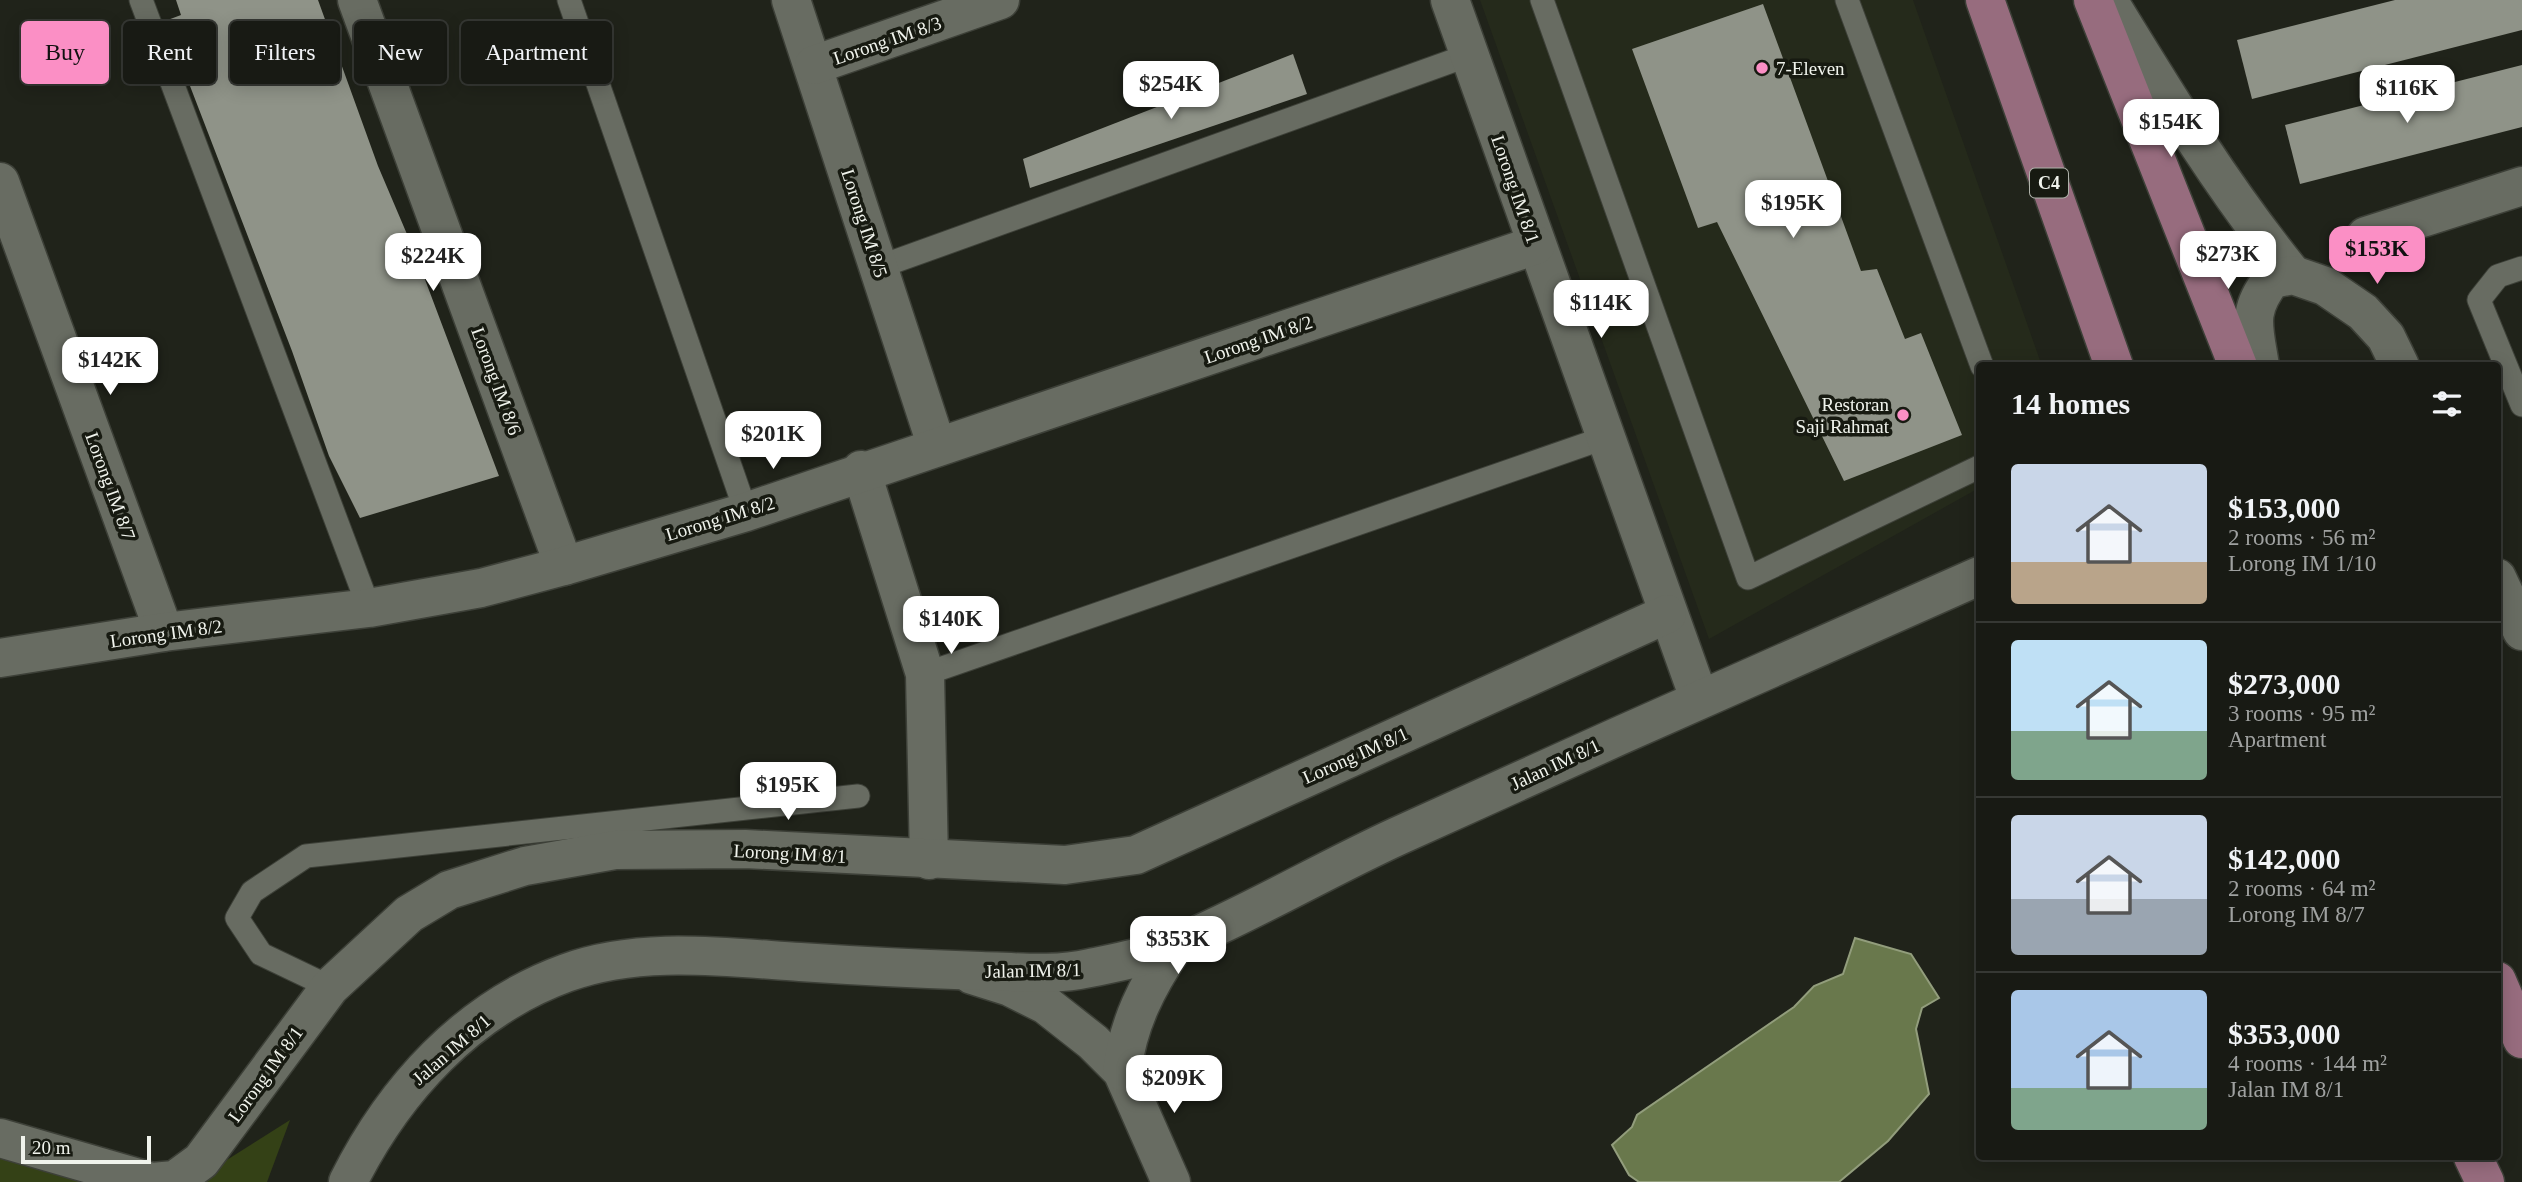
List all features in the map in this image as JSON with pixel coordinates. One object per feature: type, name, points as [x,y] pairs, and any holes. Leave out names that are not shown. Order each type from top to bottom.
[{"type":"main road","name":"C4","points":[[1985,0],[2113,362]]},
{"type":"main road","points":[[2093,0],[2236,362]]},
{"type":"main road","points":[[2501,990],[2522,1039]]},
{"type":"main road","points":[[2474,1160],[2485,1182]]},
{"type":"street","name":"Lorong IM 8/6","points":[[357,0],[564,566]]},
{"type":"street","name":"Lorong IM 8/5","points":[[790,0],[814,65],[937,447]]},
{"type":"street","name":"Lorong IM 8/3","points":[[814,65],[1000,0]]},
{"type":"street","name":"Lorong IM 8/1","points":[[1450,0],[1604,438],[1699,698]]},
{"type":"street","points":[[2108,0],[2206,160],[2293,275]]},
{"type":"street","name":"Lorong IM 8/7","points":[[0,182],[164,632]]},
{"type":"street","points":[[2365,236],[2522,186]]},
{"type":"street","name":"Lorong IM 8/2","points":[[0,658],[164,632],[369,608],[481,588],[564,566],[746,512],[862,470],[1536,245]]},
{"type":"street","points":[[2259,362],[2252,317],[2257,299],[2272,279],[2293,275],[2325,286],[2364,313],[2386,337],[2398,362]]},
{"type":"street","points":[[862,470],[925,674],[929,860]]},
{"type":"street","name":"Jalan IM 8/1","points":[[348,1182],[364,1150],[395,1104],[426,1066],[477,1022],[536,986],[562,974],[600,961],[700,955],[955,970],[1075,971],[1174,946],[1373,848],[1699,698],[1976,577]]},
{"type":"street","points":[[2501,586],[2522,631]]},
{"type":"street","name":"Lorong IM 8/1","points":[[0,1139],[152,1182],[175,1180],[201,1161],[330,987],[409,914],[449,890],[525,866],[615,850],[745,849],[1065,865],[1136,855],[1667,614]]},
{"type":"street","points":[[1122,1071],[1125,1049],[1136,1012],[1153,977],[1174,946]]},
{"type":"street","points":[[955,970],[1010,987],[1045,1005],[1093,1042],[1122,1071],[1171,1182]]},
{"type":"lane","points":[[141,0],[369,608]]},
{"type":"lane","points":[[569,0],[746,512]]},
{"type":"lane","points":[[1542,0],[1748,578],[1976,468]]},
{"type":"lane","points":[[1847,0],[1981,362]]},
{"type":"lane","points":[[879,267],[1469,55]]},
{"type":"lane","points":[[2522,268],[2498,275],[2479,300],[2522,405]]},
{"type":"lane","points":[[925,674],[1604,438]]},
{"type":"lane","points":[[330,987],[261,954],[237,918],[252,892],[306,856],[858,796]]},
{"type":"shaded area","points":[[1480,0],[1913,0],[2041,362],[1976,362],[1976,490],[1709,639]]},
{"type":"shaded area","points":[[1855,938],[1911,954],[1939,998],[1922,1008],[1916,1029],[1929,1094],[1888,1141],[1839,1182],[1639,1182],[1629,1175],[1612,1145],[1632,1127],[1637,1115],[1794,1007],[1814,986],[1843,974]]},
{"type":"shaded area","points":[[290,1120],[267,1182],[192,1182]]},
{"type":"shaded area","points":[[0,1139],[166,1182],[0,1182]]},
{"type":"building","points":[[176,0],[318,0],[326,21],[230,21],[230,84],[340,84],[340,61],[378,166],[415,253],[499,476],[360,518],[329,456],[292,351],[189,84],[216,84],[216,21],[165,21],[181,15]]},
{"type":"building","points":[[2395,0],[2522,0],[2522,30],[2252,99],[2237,40]]},
{"type":"building","points":[[1763,4],[1861,271],[1877,269],[1905,339],[1921,333],[1962,435],[1844,481],[1717,222],[1698,228],[1632,49]]},
{"type":"building","points":[[1293,54],[1307,94],[1030,188],[1023,159]]},
{"type":"building","points":[[2522,65],[2522,127],[2300,184],[2285,125]]},
{"type":"place","name":"7-Eleven","points":[[1762,68]]},
{"type":"place","name":"Restoran Saji Rahmat","points":[[1903,415]]}]
